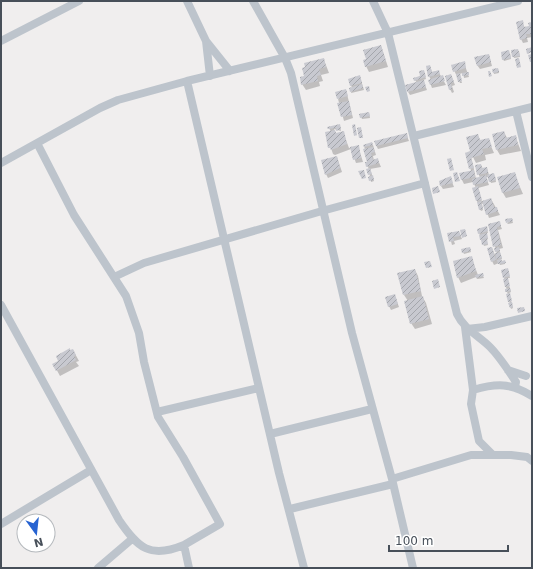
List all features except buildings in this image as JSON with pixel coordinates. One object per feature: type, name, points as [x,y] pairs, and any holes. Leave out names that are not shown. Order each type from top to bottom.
[{"type":"street","points":[[1,41],[79,1]]},
{"type":"street","points":[[187,1],[206,41],[230,71]]},
{"type":"street","points":[[253,1],[285,58],[295,88],[322,211],[413,568]]},
{"type":"street","points":[[372,1],[388,33],[457,314],[466,328],[490,347],[508,370],[516,384],[532,396]]},
{"type":"street","points":[[1,163],[100,108],[118,100],[186,81],[518,1]]},
{"type":"street","points":[[206,41],[210,76]]},
{"type":"street","points":[[186,81],[270,434],[304,568]]},
{"type":"street","points":[[414,136],[532,108]]},
{"type":"street","points":[[516,111],[532,177]]},
{"type":"street","points":[[1,305],[91,470],[119,520],[132,539],[141,547],[150,551],[162,552],[184,546],[220,524],[157,412],[133,312],[126,296],[74,214],[37,143]]},
{"type":"street","points":[[114,277],[130,268],[144,263],[322,211],[425,183]]},
{"type":"street","points":[[466,328],[485,327],[532,316]]},
{"type":"street","points":[[466,328],[473,390],[472,404],[479,441],[492,454]]},
{"type":"street","points":[[508,370],[529,375]]},
{"type":"street","points":[[473,390],[516,384],[529,375]]},
{"type":"street","points":[[157,412],[259,388]]},
{"type":"street","points":[[270,434],[372,409]]},
{"type":"street","points":[[471,454],[479,441]]},
{"type":"street","points":[[290,509],[392,482],[471,454],[511,454],[527,457],[532,461]]},
{"type":"street","points":[[1,524],[91,470]]},
{"type":"street","points":[[98,568],[132,539]]},
{"type":"street","points":[[184,546],[189,568]]}]
